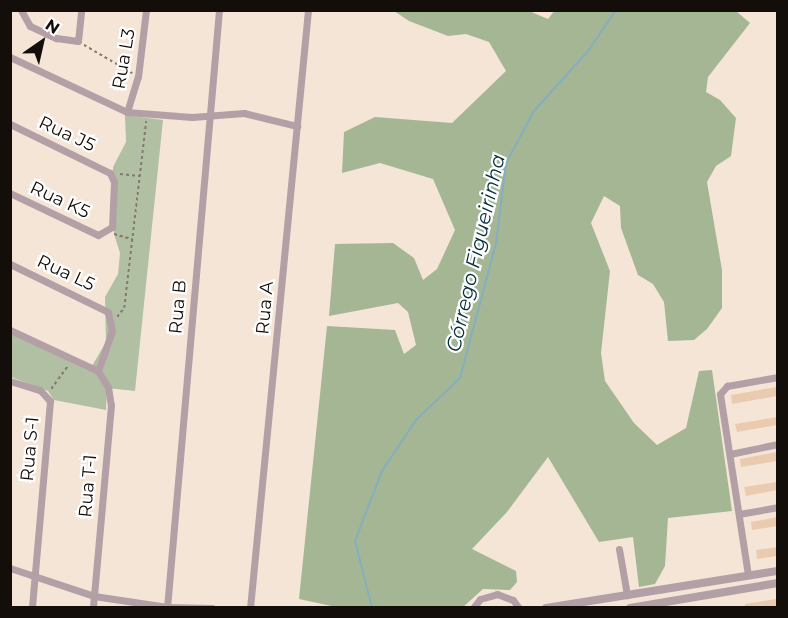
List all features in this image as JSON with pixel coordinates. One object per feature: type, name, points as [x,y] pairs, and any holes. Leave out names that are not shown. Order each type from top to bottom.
[{"type":"street","points":[[21,10],[30,26],[56,38],[78,41],[81,10]]},
{"type":"street","name":"Rua L3","points":[[127,112],[138,76],[146,10]]},
{"type":"street","name":"Rua B","points":[[167,607],[219,10]]},
{"type":"street","name":"Rua A","points":[[250,608],[308,10]]},
{"type":"street","points":[[10,57],[127,112],[146,115],[244,113],[297,126]]},
{"type":"street","name":"Rua J5","points":[[10,124],[110,173]]},
{"type":"street","name":"Rua K5","points":[[10,193],[98,235],[108,232],[112,226],[114,182],[110,173]]},
{"type":"street","name":"Rua L5","points":[[10,264],[108,312],[111,320]]},
{"type":"street","points":[[10,330],[98,371],[112,331],[111,320]]},
{"type":"street","name":"Rua T-1","points":[[93,608],[111,405],[108,387],[98,371]]},
{"type":"street","points":[[748,575],[721,390],[777,377]]},
{"type":"street","points":[[10,381],[48,398]]},
{"type":"street","name":"Rua S-1","points":[[32,608],[48,398]]},
{"type":"street","points":[[730,454],[777,444]]},
{"type":"street","points":[[739,514],[777,507]]},
{"type":"street","points":[[619,549],[627,595]]},
{"type":"street","points":[[10,568],[94,596],[167,607],[212,608]]},
{"type":"street","points":[[546,608],[777,571]]},
{"type":"street","points":[[630,608],[777,583]]},
{"type":"street","points":[[473,608],[480,599],[497,594],[513,600],[519,608]]},
{"type":"path","points":[[78,41],[138,76]]},
{"type":"path","points":[[111,320],[124,308],[146,115]]},
{"type":"path","points":[[110,173],[139,176]]},
{"type":"path","points":[[108,232],[132,239]]},
{"type":"path","points":[[48,398],[74,359]]},
{"type":"green space","points":[[555,10],[736,11],[750,23],[708,77],[706,92],[720,100],[736,118],[731,156],[716,166],[707,182],[722,270],[722,308],[707,329],[694,340],[668,341],[664,302],[653,284],[638,275],[621,228],[620,206],[604,196],[591,223],[610,271],[601,353],[605,381],[634,423],[657,445],[686,428],[699,371],[712,370],[732,511],[668,518],[665,566],[655,584],[639,587],[633,537],[599,542],[548,457],[507,512],[472,549],[516,571],[517,582],[510,590],[483,589],[462,608],[336,607],[299,599],[327,326],[395,330],[404,354],[416,345],[408,312],[398,303],[329,316],[335,244],[393,243],[414,258],[423,280],[437,269],[455,230],[433,179],[380,163],[342,173],[344,132],[375,117],[452,123],[506,71],[489,42],[466,34],[448,36],[409,21],[394,11],[529,11],[548,19]]},
{"type":"green space","points":[[125,115],[163,120],[135,391],[107,388],[106,410],[54,400],[48,391],[11,377],[11,334],[89,371],[106,342],[105,297],[118,274],[120,253],[114,234],[113,167],[126,142]]},
{"type":"building","points":[[776,387],[777,396],[732,404],[731,395]]},
{"type":"building","points":[[777,417],[777,425],[737,432],[735,424]]},
{"type":"building","points":[[777,452],[777,461],[741,467],[740,459]]},
{"type":"building","points":[[777,482],[777,490],[746,496],[744,487]]},
{"type":"building","points":[[777,517],[777,526],[752,530],[751,522]]},
{"type":"building","points":[[777,547],[777,556],[757,559],[756,550]]},
{"type":"building","points":[[776,599],[777,608],[745,608],[745,604]]},
{"type":"waterway","name":"Córrego Figueirinha","points":[[372,608],[355,541],[382,471],[416,420],[460,378],[496,244],[506,163],[534,111],[588,51],[616,10]]}]
